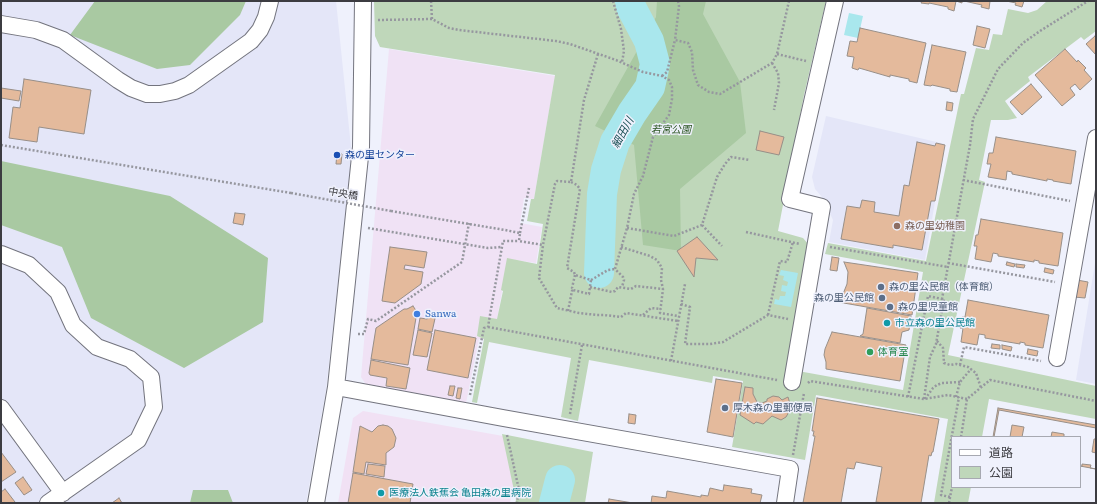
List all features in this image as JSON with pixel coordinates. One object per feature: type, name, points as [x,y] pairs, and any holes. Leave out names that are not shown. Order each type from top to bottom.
[{"type":"street","points":[[1,24],[36,30],[63,40],[131,88],[147,94],[160,94],[175,91],[189,85],[250,41],[260,30],[266,17],[270,1]]},
{"type":"street","points":[[316,503],[336,387],[361,147],[364,20],[363,1]]},
{"type":"street","points":[[799,383],[802,322],[822,207],[790,198],[835,1]]},
{"type":"street","points":[[1057,358],[1096,138]]},
{"type":"street","points":[[1,254],[29,265],[58,292],[73,325],[97,347],[130,359],[151,377],[154,407],[138,440],[48,503]]},
{"type":"street","points":[[336,387],[467,412],[790,469],[785,503]]},
{"type":"street","points":[[1,408],[63,493]]},
{"type":"path","points":[[431,1],[432,19]]},
{"type":"path","points":[[613,1],[622,36],[624,51],[622,62]]},
{"type":"path","points":[[661,76],[667,72],[675,40],[679,6],[678,1]]},
{"type":"path","points":[[675,40],[688,42],[692,52],[693,70],[698,85],[709,92],[720,94],[772,64],[777,54],[789,1]]},
{"type":"path","points":[[924,399],[930,357],[936,341],[944,299],[942,299],[973,119],[998,69],[1023,43],[1088,1]]},
{"type":"path","points":[[364,20],[432,19],[449,28],[459,30],[556,41],[570,44],[622,62],[643,72],[661,76],[669,80],[672,87],[672,99],[669,115],[653,137],[643,176],[634,194],[627,228],[615,269]]},
{"type":"path","points":[[571,182],[584,100],[598,54]]},
{"type":"path","points":[[777,54],[820,65]]},
{"type":"path","points":[[772,64],[778,73],[779,83],[774,110]]},
{"type":"path","name":"中央橋","points":[[1,145],[520,233]]},
{"type":"path","points":[[702,225],[717,177],[725,164],[731,157],[750,160]]},
{"type":"path","points":[[963,180],[1084,203]]},
{"type":"path","points":[[615,269],[608,270],[591,280],[575,275],[574,272],[567,268],[580,189],[577,185],[571,182],[557,181],[555,184],[543,245],[539,278],[557,308],[597,315],[621,317],[626,313],[678,321]]},
{"type":"path","points":[[519,241],[529,188]]},
{"type":"path","points":[[358,334],[364,334],[368,319],[376,321],[462,262],[470,224]]},
{"type":"path","points":[[353,225],[488,248],[502,247]]},
{"type":"path","points":[[627,228],[674,236],[702,225]]},
{"type":"path","points":[[702,225],[722,246]]},
{"type":"path","points":[[746,232],[814,246],[948,268]]},
{"type":"path","points":[[488,327],[503,241],[519,241],[543,245]]},
{"type":"path","points":[[768,315],[780,261],[787,262],[793,242]]},
{"type":"path","points":[[621,247],[650,256],[657,260],[662,268],[661,280],[663,289],[660,312],[678,316]]},
{"type":"path","points":[[948,263],[1070,284]]},
{"type":"path","points":[[615,269],[624,280],[622,287]]},
{"type":"path","points":[[568,311],[575,275]]},
{"type":"path","points":[[573,290],[589,294],[591,280]]},
{"type":"path","points":[[671,361],[685,284]]},
{"type":"path","points":[[590,287],[612,292],[618,287],[630,289],[636,286],[663,289]]},
{"type":"path","points":[[908,397],[928,296],[942,299]]},
{"type":"path","points":[[681,304],[690,307],[685,344],[710,344],[723,342],[768,315],[802,322]]},
{"type":"path","points":[[642,316],[651,308],[661,309]]},
{"type":"path","points":[[467,412],[484,328],[488,327],[799,383],[810,381],[924,399],[948,395],[968,399]]},
{"type":"path","points":[[936,341],[943,348],[944,363],[950,365],[956,364],[971,369],[976,373],[981,388]]},
{"type":"path","points":[[569,417],[582,345]]},
{"type":"path","points":[[960,365],[964,347],[1048,362],[1057,358]]},
{"type":"path","points":[[950,497],[941,495],[957,397],[960,382],[971,369]]},
{"type":"path","points":[[961,436],[968,399],[990,380],[1096,401]]},
{"type":"path","points":[[924,399],[937,385],[942,383],[960,382]]},
{"type":"path","points":[[790,469],[799,383]]},
{"type":"path","points":[[503,418],[519,490],[517,503]]},
{"type":"path","points":[[949,503],[952,488]]},
{"type":"shaded area","points":[[1,1],[336,1],[352,157],[326,390],[306,503],[1,503]]},
{"type":"shaded area","points":[[389,49],[555,76],[534,199],[524,198],[520,223],[542,227],[536,263],[508,259],[493,341],[479,339],[466,403],[367,386],[361,377]]},
{"type":"shaded area","points":[[826,116],[945,144],[925,260],[829,242],[833,220],[822,197],[815,189],[812,177]]},
{"type":"shaded area","points":[[1096,257],[1096,384],[1076,380]]},
{"type":"shaded area","points":[[363,411],[503,436],[514,480],[510,503],[338,503],[353,418]]},
{"type":"green space","points":[[95,1],[246,1],[240,15],[190,65],[157,69],[70,35]]},
{"type":"green space","name":"若宮公園","points":[[374,1],[826,1],[804,95],[778,231],[803,238],[809,245],[787,369],[903,390],[923,272],[825,254],[828,243],[926,261],[961,94],[964,94],[976,48],[989,50],[993,34],[1002,35],[1008,9],[1028,13],[1037,10],[1047,1],[1096,1],[1096,31],[1084,40],[1081,37],[1028,77],[1030,81],[1005,101],[1017,118],[1008,120],[991,120],[979,180],[985,182],[948,355],[1096,386],[1096,419],[989,399],[982,436],[951,436],[951,488],[971,488],[968,503],[934,503],[948,419],[816,395],[805,460],[732,447],[743,381],[713,376],[712,383],[589,360],[578,421],[561,417],[571,358],[489,342],[477,403],[472,402],[484,339],[477,336],[480,316],[497,319],[503,291],[501,290],[507,258],[537,264],[543,224],[527,221],[531,199],[534,199],[555,75],[380,47],[375,36]]},
{"type":"green space","points":[[657,1],[706,1],[703,14],[740,82],[746,133],[680,189],[681,251],[643,245],[634,145],[595,126],[656,17]]},
{"type":"green space","points":[[1,161],[170,196],[268,258],[263,322],[184,368],[91,318],[62,247],[1,225]]},
{"type":"green space","points":[[502,434],[593,452],[585,503],[515,503],[516,500]]},
{"type":"green space","points":[[193,490],[228,490],[233,503],[190,503]]},
{"type":"water","points":[[849,13],[863,16],[858,38],[844,35]]},
{"type":"water","points":[[781,270],[798,273],[791,307],[774,304],[775,299],[779,300],[780,296],[785,296],[786,292],[781,291],[782,285],[787,286],[788,282],[783,280],[784,276],[779,275]]},
{"type":"building","points":[[922,1],[956,1],[954,11],[948,9],[948,7],[921,3]]},
{"type":"building","points":[[964,1],[990,1],[989,9],[981,7],[982,5]]},
{"type":"building","points":[[1006,1],[1024,1],[1022,7],[1015,5],[1016,3]]},
{"type":"building","points":[[977,26],[990,29],[985,48],[973,45]]},
{"type":"building","points":[[860,28],[926,43],[917,83],[909,81],[909,79],[890,75],[890,77],[859,68],[858,70],[852,68],[854,57],[847,56],[850,41],[857,42]]},
{"type":"building","points":[[1095,36],[1096,37],[1096,55],[1086,44]]},
{"type":"building","points":[[932,45],[966,52],[957,92],[932,85],[924,85]]},
{"type":"building","points":[[1065,49],[1077,62],[1078,60],[1086,68],[1084,70],[1092,79],[1080,90],[1075,84],[1070,88],[1075,95],[1062,106],[1035,75]]},
{"type":"building","points":[[24,79],[91,90],[84,134],[39,127],[37,142],[9,138],[13,107],[20,108]]},
{"type":"building","points":[[1031,84],[1042,97],[1022,115],[1010,102]]},
{"type":"building","points":[[1,88],[21,91],[19,101],[1,98]]},
{"type":"building","points":[[947,102],[953,103],[952,111],[946,110]]},
{"type":"building","points":[[760,131],[784,137],[779,155],[756,150]]},
{"type":"building","points":[[996,137],[1076,151],[1071,184],[1012,174],[1012,172],[1007,171],[1006,180],[988,177],[991,164],[987,164],[989,153],[993,153]]},
{"type":"building","name":"森の里幼稚園","points":[[917,142],[935,146],[936,143],[945,145],[935,201],[931,201],[922,250],[893,245],[893,248],[841,239],[847,206],[860,208],[862,200],[875,202],[874,212],[899,216],[904,185],[909,186]]},
{"type":"building","points":[[337,153],[342,154],[341,164],[336,164]]},
{"type":"building","points":[[235,213],[245,214],[243,225],[233,223]]},
{"type":"building","points":[[981,219],[1063,233],[1058,266],[1039,263],[1039,261],[1034,260],[1034,262],[998,256],[998,254],[993,253],[991,262],[975,259],[977,246],[974,246]]},
{"type":"building","points":[[697,237],[718,260],[696,258],[694,277],[677,251]]},
{"type":"building","points":[[390,247],[427,252],[424,268],[405,265],[404,269],[423,272],[421,284],[395,303],[382,301]]},
{"type":"building","points":[[832,257],[839,258],[837,271],[830,270]]},
{"type":"building","name":"森の里公民館（体育館）","points":[[844,262],[918,273],[912,315],[838,302],[837,300],[843,294],[847,284],[848,272]]},
{"type":"building","points":[[1007,262],[1015,264],[1014,267],[1006,265]]},
{"type":"building","points":[[1016,264],[1025,265],[1024,268],[1016,267]]},
{"type":"building","points":[[1045,268],[1054,270],[1053,274],[1044,272]]},
{"type":"building","points":[[1077,280],[1088,282],[1085,298],[1074,297]]},
{"type":"building","points":[[968,300],[1049,315],[1043,348],[1025,345],[1025,343],[1020,342],[1020,344],[985,338],[985,335],[979,334],[977,345],[961,342],[963,328],[960,328],[962,317],[965,317]]},
{"type":"building","points":[[413,306],[417,312],[408,365],[371,359],[376,328],[404,309]]},
{"type":"building","name":"市立森の里公民館","points":[[867,308],[911,316],[909,330],[902,332],[900,343],[860,336],[863,334]]},
{"type":"building","points":[[436,314],[432,332],[418,329],[420,318],[427,319]]},
{"type":"building","points":[[418,330],[432,333],[427,357],[413,355]]},
{"type":"building","points":[[435,330],[476,338],[468,378],[427,370]]},
{"type":"building","points":[[832,332],[906,345],[900,381],[826,369],[824,355]]},
{"type":"building","points":[[992,344],[1000,345],[1000,349],[991,348]]},
{"type":"building","points":[[1002,345],[1012,347],[1011,351],[1002,349]]},
{"type":"building","points":[[1028,349],[1038,351],[1037,356],[1027,354]]},
{"type":"building","points":[[371,360],[410,368],[406,389],[386,386],[387,378],[370,375]]},
{"type":"building","name":"厚木森の里郵便局","points":[[716,379],[742,383],[733,437],[707,432]]},
{"type":"building","points":[[450,386],[455,386],[453,396],[448,395]]},
{"type":"building","points":[[745,387],[753,388],[753,394],[757,402],[762,403],[773,396],[779,397],[782,400],[788,397],[790,410],[786,417],[781,420],[772,416],[763,424],[756,422],[754,424],[740,415]]},
{"type":"building","points":[[458,388],[462,388],[460,399],[456,398]]},
{"type":"building","points":[[817,398],[939,419],[933,452],[931,456],[929,455],[921,503],[876,502],[882,467],[856,462],[854,469],[847,468],[841,503],[803,503],[815,436],[813,436],[814,431],[812,431]]},
{"type":"building","points":[[998,408],[1096,425],[1096,439],[1094,439],[1092,452],[1096,453],[1096,469],[1090,468],[1091,465],[1082,464],[1081,466],[1081,436],[1064,436],[1064,434],[1052,432],[1051,436],[1022,436],[1024,427],[1012,425],[1010,436],[993,436]]},
{"type":"building","points":[[999,410],[1096,428],[1096,469],[1081,466],[1081,436],[994,436]]},
{"type":"building","points":[[629,414],[636,415],[635,424],[628,423]]},
{"type":"building","points":[[383,425],[392,429],[396,438],[394,447],[386,453],[386,465],[366,462],[364,474],[353,472],[360,426],[372,432],[378,426]]},
{"type":"building","points":[[1,452],[16,472],[1,482]]},
{"type":"building","points":[[368,464],[385,466],[384,477],[366,474]]},
{"type":"building","name":"医療法人鉄蕉会 亀田森の里病院","points":[[353,473],[413,484],[410,503],[348,503]]},
{"type":"building","points":[[23,477],[32,490],[24,495],[15,483]]},
{"type":"building","points":[[724,485],[752,489],[751,493],[762,495],[760,503],[651,503],[652,496],[666,498],[667,491],[701,497],[701,495],[708,496],[710,488],[723,491]]},
{"type":"building","points":[[5,489],[15,502],[1,503],[1,492]]},
{"type":"building","points":[[119,498],[122,503],[112,503]]},
{"type":"building","points":[[609,499],[633,503],[608,503]]},
{"type":"waterway","name":"細田川","points":[[599,273],[602,194],[606,170],[615,142],[632,113],[650,87],[655,64],[649,41],[631,7],[630,1]]},
{"type":"waterway","name":"細田川","points":[[554,503],[560,480]]},
{"type":"place","name":"森の里センター","points":[[337,155]]},
{"type":"place","name":"森の里幼稚園","points":[[897,226]]},
{"type":"place","name":"森の里公民館（体育館）","points":[[881,287]]},
{"type":"place","name":"森の里公民館","points":[[882,298]]},
{"type":"place","name":"森の里児童館","points":[[890,307]]},
{"type":"place","name":"Sanwa","points":[[417,314]]},
{"type":"place","name":"市立森の里公民館","points":[[887,323]]},
{"type":"place","name":"体育室","points":[[870,352]]},
{"type":"place","name":"厚木森の里郵便局","points":[[725,408]]},
{"type":"place","name":"医療法人鉄蕉会 亀田森の里病院","points":[[381,493]]}]
